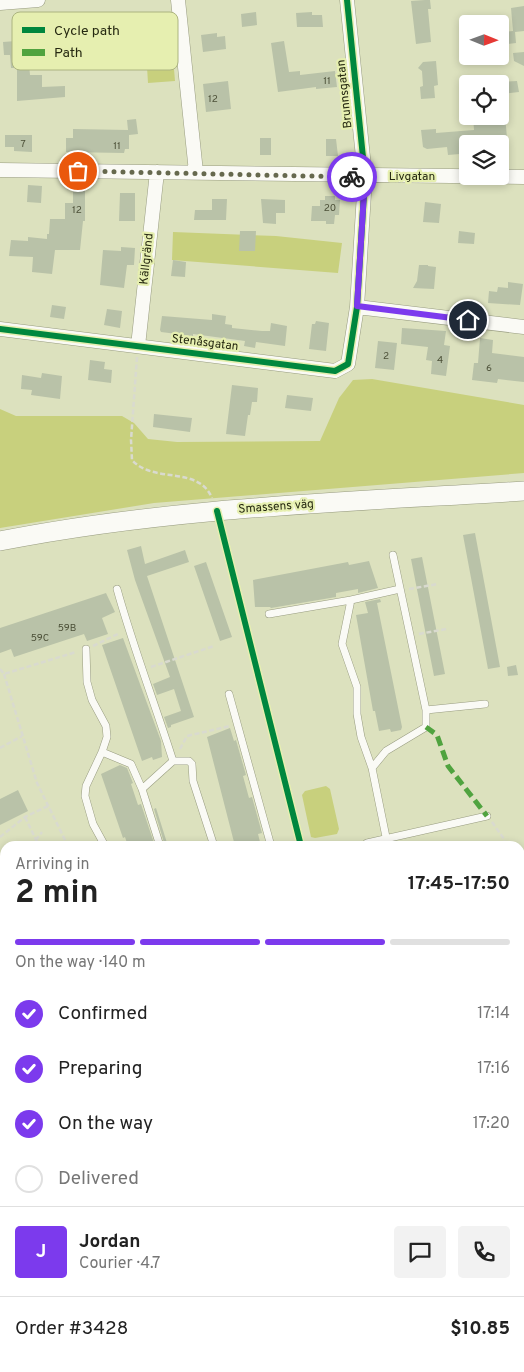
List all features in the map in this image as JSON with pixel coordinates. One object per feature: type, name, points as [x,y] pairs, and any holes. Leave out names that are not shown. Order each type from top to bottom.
[{"type":"street","points":[[0,3],[38,0]]},
{"type":"street","points":[[178,0],[196,172]]},
{"type":"street","name":"Brunnsgatan","points":[[347,0],[365,177],[357,306]]},
{"type":"street","name":"Livgatan","points":[[0,170],[196,172],[365,177],[524,177]]},
{"type":"street","name":"Källgränd","points":[[138,346],[157,172]]},
{"type":"street","points":[[357,306],[524,327]]},
{"type":"street","name":"Stenåsgatan","points":[[0,329],[335,371],[348,364],[351,356],[357,306]]},
{"type":"street","name":"Smassens väg","points":[[0,541],[108,523],[217,511],[524,491]]},
{"type":"lane","points":[[372,768],[386,752],[426,727],[426,710],[393,555]]},
{"type":"lane","points":[[117,589],[128,629],[144,670],[173,761]]},
{"type":"lane","points":[[269,614],[351,600],[400,589]]},
{"type":"lane","points":[[351,600],[342,644],[357,687],[357,714],[360,737],[372,768],[386,837]]},
{"type":"lane","points":[[86,649],[87,682],[92,700],[106,726],[107,737],[86,786],[85,796],[93,824],[102,841]]},
{"type":"lane","points":[[229,694],[239,724],[270,841]]},
{"type":"lane","points":[[426,710],[485,704]]},
{"type":"lane","points":[[102,752],[131,764],[142,789],[158,841]]},
{"type":"lane","points":[[142,789],[173,761],[189,761],[192,764],[193,781],[212,841]]},
{"type":"lane","points":[[374,841],[487,816]]},
{"type":"path","points":[[138,346],[130,440],[132,460],[144,471],[202,482],[208,489],[217,511]]},
{"type":"path","points":[[400,589],[438,584]]},
{"type":"path","points":[[4,674],[86,649],[128,629]]},
{"type":"path","points":[[410,636],[446,629]]},
{"type":"path","points":[[144,670],[214,646]]},
{"type":"path","points":[[0,669],[4,674],[37,783],[66,841]]},
{"type":"path","points":[[173,761],[187,736],[239,724]]},
{"type":"path","points":[[0,748],[22,736]]},
{"type":"path","points":[[0,837],[25,817],[48,806]]},
{"type":"path","points":[[487,816],[504,841]]},
{"type":"path","points":[[25,817],[36,840],[42,832]]},
{"type":"green space","points":[[147,70],[174,70],[175,81],[148,83]]},
{"type":"green space","points":[[173,232],[276,236],[342,243],[338,273],[172,260]]},
{"type":"green space","points":[[372,379],[524,405],[524,473],[154,503],[0,528],[0,409],[16,416],[122,416],[134,423],[148,439],[177,442],[320,441],[339,398],[353,380]]},
{"type":"green space","points":[[326,786],[330,789],[339,829],[337,834],[311,837],[302,795],[305,791]]},
{"type":"building","points":[[430,0],[431,9],[428,9],[431,42],[416,44],[411,1]]},
{"type":"building","points":[[524,6],[524,31],[515,32],[516,43],[509,44],[509,31],[513,31],[511,8]]},
{"type":"building","points":[[256,12],[257,25],[242,27],[241,14]]},
{"type":"building","points":[[312,12],[312,15],[322,15],[323,27],[297,27],[296,13]]},
{"type":"building","points":[[217,33],[217,37],[225,36],[226,49],[203,52],[201,35]]},
{"type":"building","points":[[12,41],[12,68],[10,55],[4,55],[3,42]]},
{"type":"building","points":[[284,41],[289,72],[300,71],[300,75],[335,71],[337,87],[316,89],[316,87],[278,92],[271,43]]},
{"type":"building","points":[[524,52],[524,66],[514,61],[513,53]]},
{"type":"building","points":[[436,61],[438,85],[434,86],[435,98],[421,99],[420,87],[423,86],[422,71],[418,68],[423,62]]},
{"type":"building","points":[[17,70],[30,70],[30,75],[42,75],[42,87],[65,86],[65,97],[17,101]]},
{"type":"building","points":[[228,81],[231,109],[206,112],[203,84]]},
{"type":"building","points":[[509,81],[517,81],[519,92],[509,93]]},
{"type":"building","points":[[136,119],[138,134],[129,135],[129,149],[125,149],[124,153],[66,152],[66,138],[73,138],[73,129],[128,130],[127,120]]},
{"type":"building","points":[[474,125],[506,125],[507,135],[459,135],[459,154],[448,155],[447,147],[427,149],[423,147],[421,130],[436,129],[436,133],[474,130]]},
{"type":"building","points":[[5,135],[32,135],[32,152],[14,151],[14,147],[5,147]]},
{"type":"building","points":[[260,138],[271,138],[271,155],[260,155]]},
{"type":"building","points":[[326,139],[336,139],[338,156],[326,156]]},
{"type":"building","points":[[28,185],[42,186],[41,203],[27,202]]},
{"type":"building","points":[[73,188],[85,188],[85,221],[83,221],[80,250],[55,250],[52,274],[32,272],[33,257],[9,256],[11,240],[28,241],[28,237],[47,239],[50,219],[65,219],[65,203],[73,203]]},
{"type":"building","points":[[120,193],[135,193],[135,221],[119,221]]},
{"type":"building","points":[[325,196],[335,196],[335,200],[340,200],[339,215],[335,215],[334,224],[326,224],[326,221],[311,221],[312,206],[320,206],[320,200],[325,200]]},
{"type":"building","points":[[212,199],[227,199],[226,220],[194,220],[195,210],[212,210]]},
{"type":"building","points":[[261,199],[285,200],[285,213],[276,213],[276,224],[263,223]]},
{"type":"building","points":[[425,202],[441,204],[439,223],[423,222]]},
{"type":"building","points":[[240,231],[256,231],[255,251],[239,251]]},
{"type":"building","points":[[459,231],[475,233],[474,244],[458,243]]},
{"type":"building","points":[[121,247],[135,248],[134,265],[127,265],[124,288],[100,285],[103,250],[121,251]]},
{"type":"building","points":[[173,260],[186,262],[185,277],[171,276]]},
{"type":"building","points":[[419,265],[436,267],[434,289],[413,288],[417,281]]},
{"type":"building","points":[[508,282],[523,284],[520,305],[488,303],[489,291],[497,292],[498,287],[508,288]]},
{"type":"building","points":[[52,305],[66,307],[64,319],[50,317]]},
{"type":"building","points":[[107,309],[122,311],[120,328],[104,325]]},
{"type":"building","points":[[212,314],[226,316],[225,324],[232,325],[232,328],[270,331],[271,323],[287,326],[285,346],[256,342],[255,348],[244,346],[245,341],[161,332],[160,330],[162,316],[212,320]]},
{"type":"building","points":[[316,321],[329,323],[326,351],[309,349],[312,324],[315,324]]},
{"type":"building","points":[[402,328],[446,331],[444,345],[450,346],[446,376],[431,374],[432,361],[426,360],[428,347],[401,344]]},
{"type":"building","points":[[480,338],[493,340],[492,353],[524,357],[524,382],[498,379],[497,383],[472,380],[474,363],[478,363]]},
{"type":"building","points":[[378,341],[397,343],[394,370],[375,368]]},
{"type":"building","points":[[90,360],[105,362],[104,369],[112,370],[111,383],[88,380]]},
{"type":"building","points":[[42,373],[62,376],[60,399],[31,395],[32,390],[21,389],[22,375],[41,378]]},
{"type":"building","points":[[232,385],[258,388],[257,402],[252,402],[245,436],[226,434]]},
{"type":"building","points":[[287,395],[313,398],[311,411],[285,408]]},
{"type":"building","points":[[154,414],[192,418],[190,432],[153,427]]},
{"type":"building","points":[[475,533],[500,667],[488,669],[463,535]]},
{"type":"building","points":[[141,546],[145,564],[185,550],[189,562],[147,576],[194,717],[171,725],[168,728],[164,717],[181,711],[174,689],[157,695],[153,684],[170,677],[135,580],[127,550]]},
{"type":"building","points":[[422,557],[445,674],[434,676],[411,559]]},
{"type":"building","points":[[369,561],[378,588],[358,593],[358,589],[336,593],[336,597],[271,608],[255,607],[253,580],[348,562],[349,565]]},
{"type":"building","points":[[206,562],[232,637],[220,641],[194,566]]},
{"type":"building","points":[[106,593],[115,612],[102,618],[108,634],[87,641],[84,634],[14,657],[11,649],[0,653],[0,628]]},
{"type":"building","points":[[380,599],[381,602],[377,603],[402,727],[401,730],[391,732],[390,729],[379,731],[375,711],[373,711],[356,615],[368,613],[365,602]]},
{"type":"building","points":[[123,638],[161,741],[162,757],[153,760],[152,757],[142,761],[102,645]]},
{"type":"building","points":[[516,665],[518,675],[508,676],[507,667]]},
{"type":"building","points":[[230,728],[234,741],[236,740],[246,775],[243,776],[249,798],[252,797],[262,833],[258,834],[260,841],[234,841],[207,737]]},
{"type":"building","points":[[120,765],[127,768],[138,805],[141,804],[153,841],[126,841],[125,837],[123,838],[101,774]]},
{"type":"building","points":[[18,790],[28,811],[0,825],[0,799]]},
{"type":"building","points":[[156,808],[166,841],[164,841],[154,809]]},
{"type":"marked path","points":[[426,727],[437,735],[448,766],[487,816]]},
{"type":"cycle path","points":[[0,329],[335,371],[348,364],[357,307],[365,177],[347,0]]},
{"type":"cycle path","points":[[217,511],[300,841]]},
{"type":"way so far","points":[[78,171],[196,172],[352,177]]},
{"type":"route","points":[[352,177],[365,177],[357,306],[468,320]]}]
